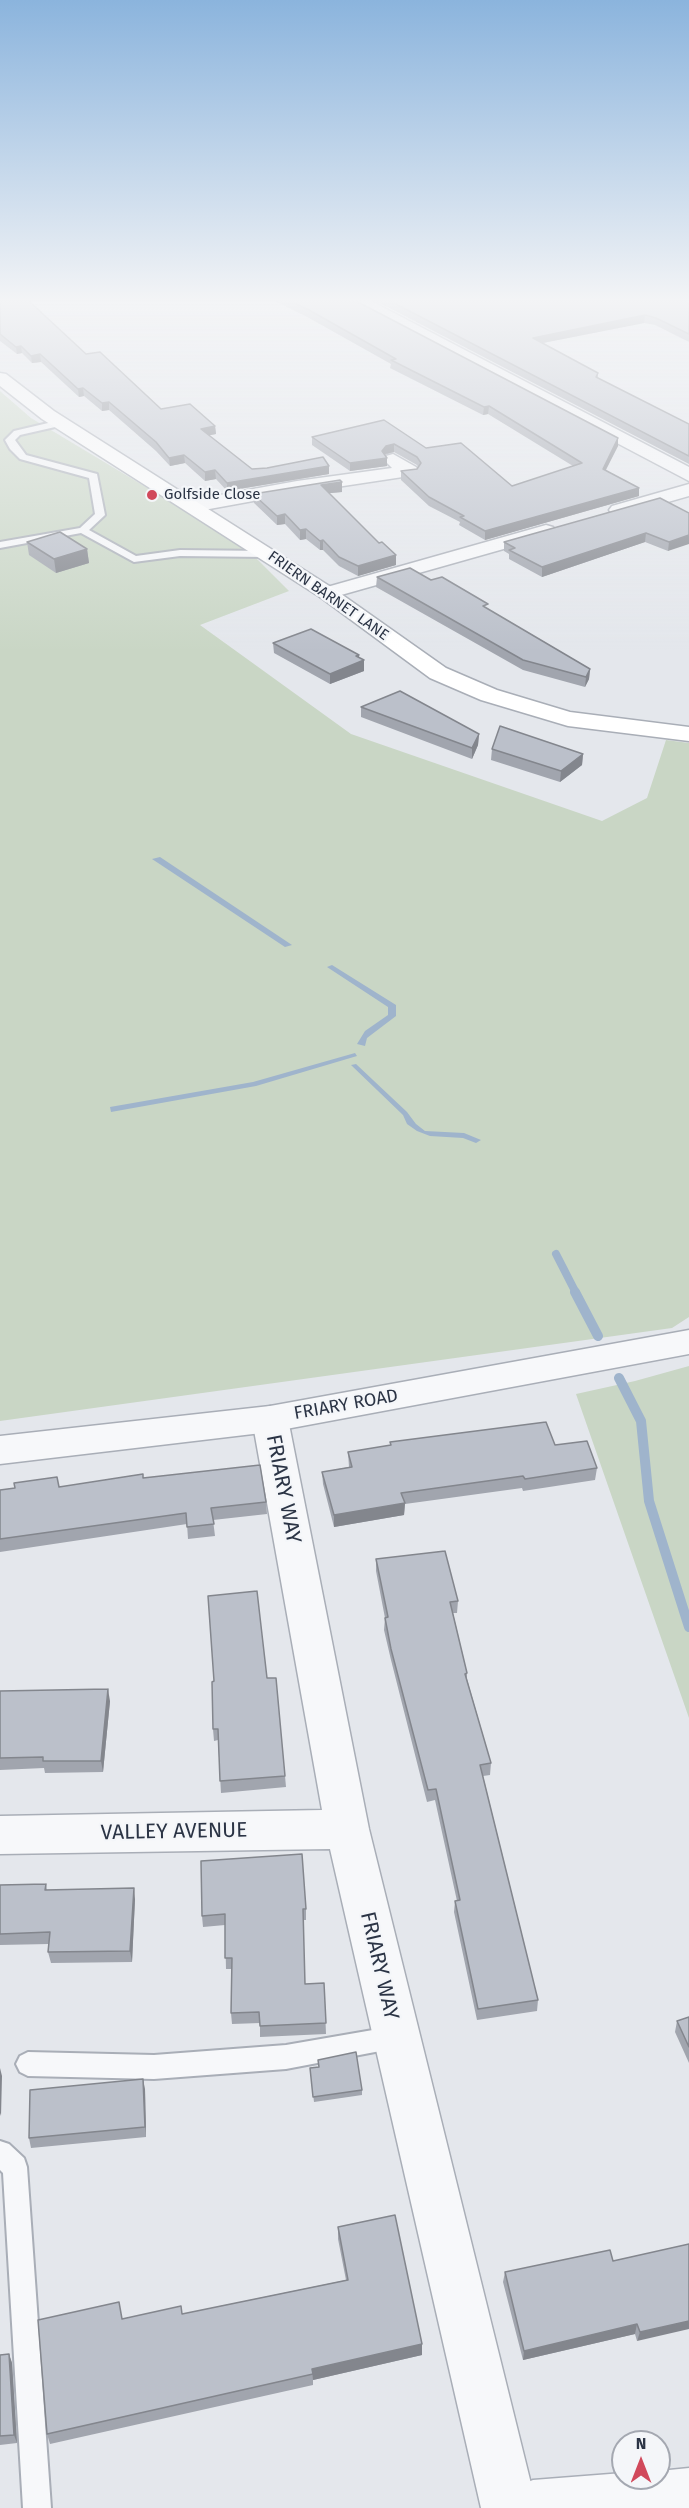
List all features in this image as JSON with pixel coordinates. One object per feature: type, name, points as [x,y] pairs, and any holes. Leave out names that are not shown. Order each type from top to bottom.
[{"type":"main road","name":"FRIERN BARNET LANE","points":[[54,418],[327,593],[438,673],[489,695],[568,719],[689,734]]},
{"type":"street","points":[[581,418],[689,475]]},
{"type":"street","points":[[193,506],[297,486],[409,471],[393,460]]},
{"type":"street","points":[[598,516],[689,490]]},
{"type":"street","points":[[327,593],[565,526]]},
{"type":"street","name":"FRIARY ROAD","points":[[0,1450],[270,1419],[689,1341]]},
{"type":"street","name":"FRIARY WAY","points":[[270,1419],[347,1829],[509,2508]]},
{"type":"street","name":"VALLEY AVENUE","points":[[0,1835],[347,1829]]},
{"type":"street","points":[[533,2508],[689,2496]]},
{"type":"lane","points":[[0,545],[83,530],[100,515],[94,476],[23,457],[13,447],[10,440],[17,433],[61,423]]},
{"type":"lane","points":[[83,530],[134,560],[189,553],[266,554]]},
{"type":"lane","points":[[28,2064],[154,2067],[286,2057],[396,2037]]},
{"type":"lane","points":[[0,2153],[15,2167],[36,2508]]},
{"type":"green space","points":[[0,418],[31,418],[244,546],[289,591],[200,625],[351,734],[602,821],[647,798],[666,740],[689,743],[689,1317],[672,1328],[0,1421]]},
{"type":"green space","points":[[689,1366],[689,1718],[576,1394]]},
{"type":"water","points":[[160,857],[292,945],[285,947],[152,859]]},
{"type":"water","points":[[332,965],[396,1005],[396,1016],[367,1038],[365,1046],[357,1044],[365,1031],[388,1015],[388,1007],[327,967]]},
{"type":"water","points":[[355,1053],[357,1056],[256,1086],[111,1112],[110,1107],[253,1082]]},
{"type":"water","points":[[356,1064],[425,1131],[464,1133],[481,1140],[476,1143],[463,1138],[430,1136],[417,1131],[407,1124],[403,1115],[351,1065]]},
{"type":"building","points":[[128,418],[206,418],[215,426],[201,429],[252,469],[323,457],[329,466],[227,483],[215,470],[205,472],[184,455],[169,458],[156,442]]},
{"type":"building","points":[[509,418],[580,418],[618,438],[603,469],[639,488],[485,531],[460,517],[464,516],[429,497],[401,471],[417,469],[421,463],[417,457],[394,444],[386,446],[382,451],[387,458],[350,463],[312,437],[384,420],[426,448],[461,443],[512,486],[582,463]]},
{"type":"building","points":[[616,418],[677,418],[689,424],[689,456]]},
{"type":"building","points":[[340,480],[342,482],[321,485],[379,543],[382,542],[396,555],[358,566],[339,557],[323,540],[320,541],[306,529],[300,530],[285,514],[277,516],[253,494]]},
{"type":"building","points":[[660,498],[689,513],[689,535],[669,542],[646,533],[542,567],[509,550],[515,548],[504,542]]},
{"type":"building","points":[[60,532],[87,549],[54,559],[27,542]]},
{"type":"building","points":[[410,568],[431,580],[442,577],[488,604],[483,606],[590,669],[586,677],[523,660],[377,577]]},
{"type":"building","points":[[311,629],[364,660],[330,674],[273,643]]},
{"type":"building","points":[[400,691],[479,734],[472,748],[361,707]]},
{"type":"building","points":[[500,726],[583,754],[561,771],[492,749]]},
{"type":"building","points":[[546,1422],[555,1445],[587,1441],[597,1468],[525,1479],[523,1476],[401,1493],[405,1503],[334,1515],[322,1472],[352,1467],[348,1452],[391,1445],[390,1442]]},
{"type":"building","points":[[260,1465],[266,1502],[211,1508],[214,1524],[187,1527],[186,1513],[0,1539],[0,1490],[15,1488],[14,1483],[57,1477],[59,1487],[143,1474],[143,1478]]},
{"type":"building","points":[[445,1551],[458,1601],[450,1602],[467,1673],[465,1674],[491,1763],[480,1765],[538,2000],[478,2009],[455,1901],[460,1900],[436,1789],[428,1790],[391,1649],[385,1618],[388,1617],[376,1559]]},
{"type":"building","points":[[257,1591],[267,1678],[276,1678],[285,1776],[220,1781],[218,1729],[213,1729],[212,1682],[214,1681],[208,1596]]},
{"type":"building","points":[[108,1689],[101,1761],[43,1761],[43,1757],[0,1758],[0,1691]]},
{"type":"building","points":[[302,1854],[306,1909],[303,1909],[305,1984],[324,1983],[326,2023],[260,2026],[259,2012],[231,2013],[232,1958],[225,1958],[225,1914],[202,1916],[201,1861]]},
{"type":"building","points":[[46,1884],[45,1890],[134,1888],[130,1951],[48,1952],[50,1932],[0,1934],[0,1885]]},
{"type":"building","points":[[689,2017],[689,2047],[677,2021]]},
{"type":"building","points":[[356,2052],[362,2090],[313,2097],[310,2068],[319,2067],[318,2060]]},
{"type":"building","points":[[143,2079],[145,2127],[29,2138],[30,2090]]},
{"type":"building","points":[[395,2215],[422,2344],[312,2369],[313,2374],[47,2434],[38,2320],[119,2302],[122,2319],[181,2306],[182,2314],[348,2280],[338,2227]]},
{"type":"building","points":[[689,2244],[689,2321],[640,2332],[637,2324],[524,2351],[505,2272],[610,2250],[613,2261]]},
{"type":"building","points":[[9,2354],[14,2435],[0,2436],[0,2355]]},
{"type":"waterway","points":[[556,1254],[576,1293]]},
{"type":"waterway","points":[[575,1292],[598,1336]]},
{"type":"waterway","points":[[619,1378],[641,1421],[649,1501],[689,1627]]},
{"type":"place","name":"Golfside Close","points":[[152,495]]}]
